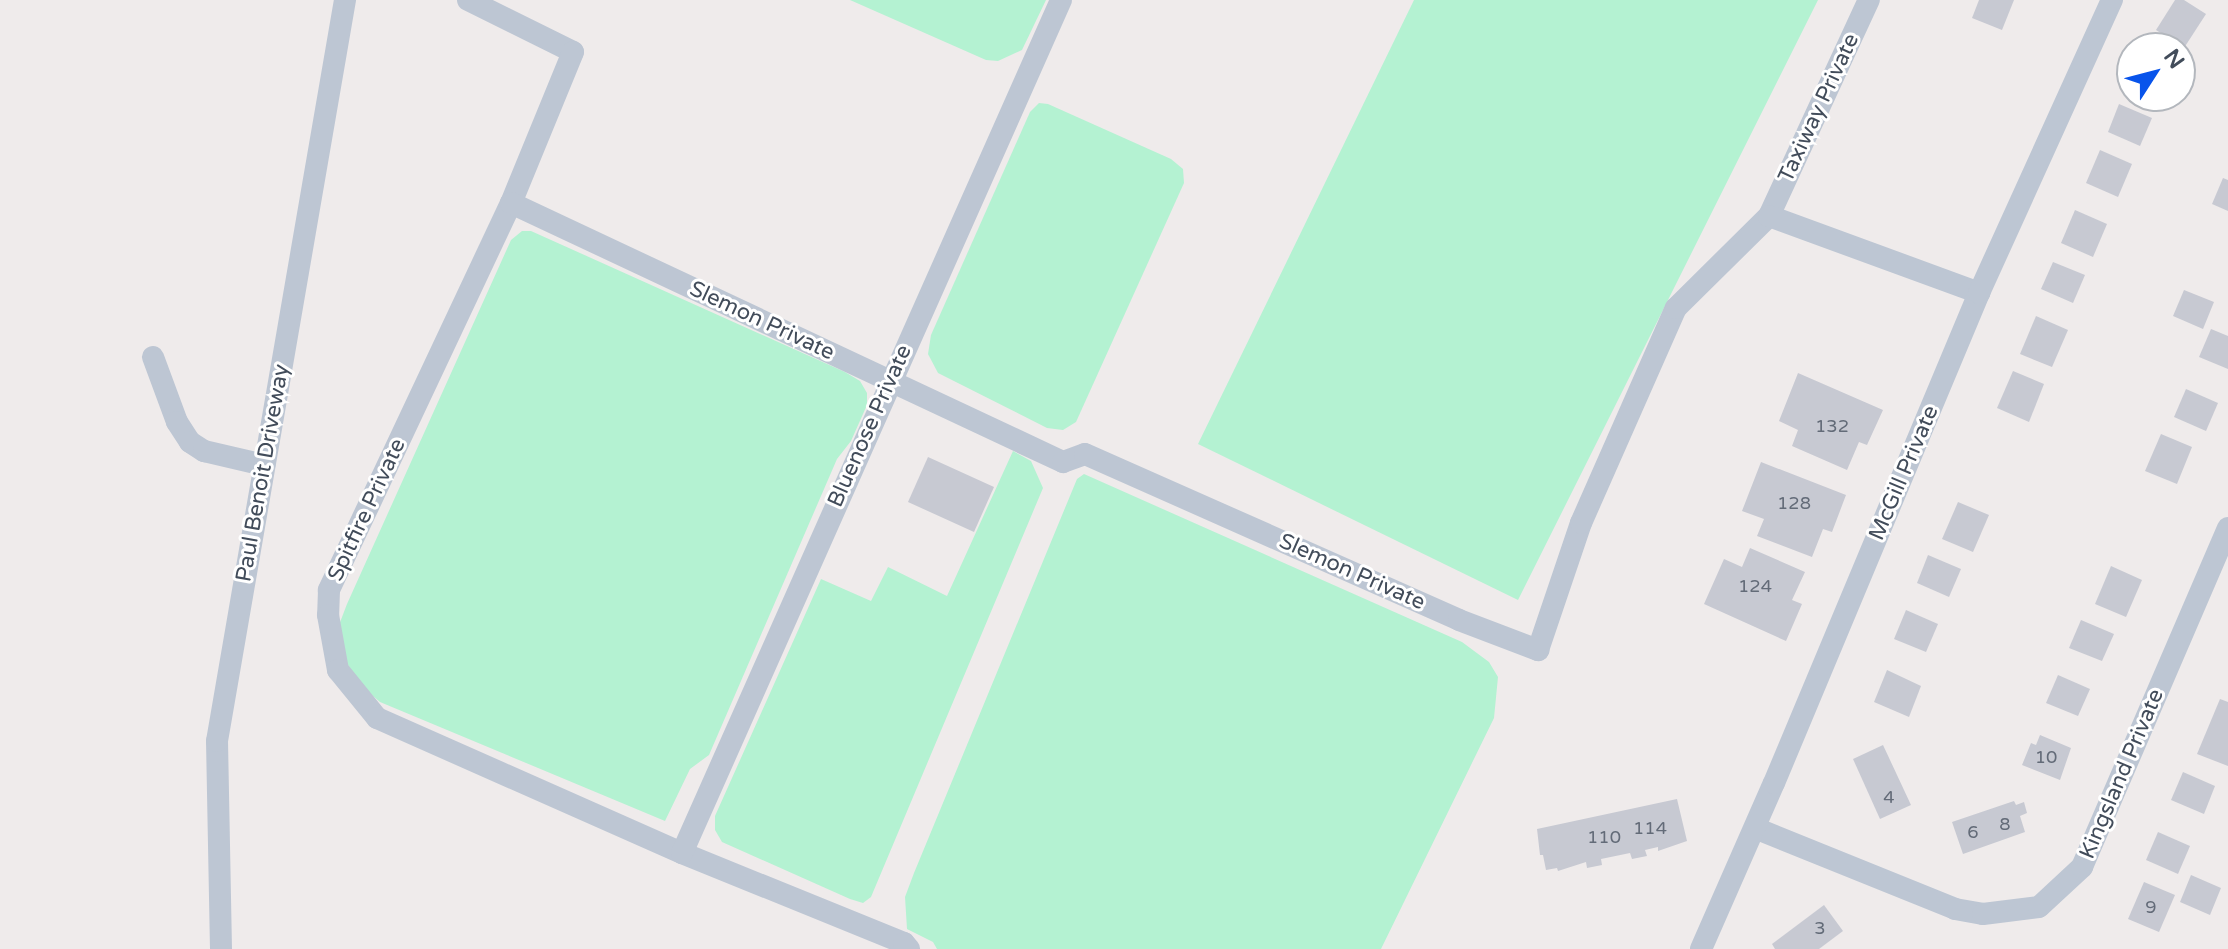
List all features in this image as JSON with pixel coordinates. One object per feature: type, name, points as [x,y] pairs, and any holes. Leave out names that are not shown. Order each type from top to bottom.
[{"type":"street","name":"Paul Benoit Driveway","points":[[221,949],[217,741],[345,0]]},
{"type":"street","name":"Spitfire Private","points":[[468,0],[573,52],[511,203],[329,590],[328,615],[338,670],[377,718],[682,853],[904,943],[909,949]]},
{"type":"street","name":"Bluenose Private","points":[[682,853],[1061,0]]},
{"type":"street","name":"Taxiway Private","points":[[1769,216],[1869,0]]},
{"type":"street","name":"McGill Private","points":[[1701,949],[1755,828],[1979,293],[2112,0]]},
{"type":"street","name":"Slemon Private","points":[[511,203],[1063,462],[1085,454],[1459,620],[1538,650],[1581,523],[1676,308],[1769,216]]},
{"type":"street","points":[[1769,216],[1979,293]]},
{"type":"street","points":[[153,357],[177,422],[190,442],[204,451],[264,465]]},
{"type":"street","name":"Kingsland Private","points":[[1755,828],[1955,909],[1983,914],[2039,907],[2082,867],[2228,528]]},
{"type":"green space","points":[[850,0],[1046,0],[1022,50],[998,61],[986,60]]},
{"type":"green space","points":[[1414,0],[1818,0],[1518,600],[1198,444]]},
{"type":"green space","points":[[1039,103],[1048,104],[1171,159],[1183,169],[1184,183],[1076,422],[1063,430],[1047,428],[938,373],[928,354],[931,335],[1030,112]]},
{"type":"green space","points":[[522,231],[531,231],[845,372],[860,381],[867,393],[867,405],[851,441],[837,459],[709,755],[690,769],[665,821],[380,702],[360,685],[347,663],[339,625],[347,604],[511,240]]},
{"type":"green space","points":[[1013,451],[1031,461],[1043,488],[871,897],[863,903],[850,899],[722,842],[715,830],[715,816],[821,579],[871,601],[888,567],[947,596]]},
{"type":"green space","points":[[1084,474],[1462,642],[1489,662],[1498,677],[1494,718],[1381,949],[937,949],[933,942],[907,929],[905,897],[914,873],[1077,479]]},
{"type":"building","points":[[1979,0],[2014,0],[2002,30],[1972,18]]},
{"type":"building","points":[[2175,0],[2184,0],[2206,14],[2194,32],[2156,30]]},
{"type":"building","points":[[2116,112],[2138,112],[2152,118],[2140,146],[2108,132]]},
{"type":"building","points":[[2100,150],[2132,164],[2118,197],[2086,183]]},
{"type":"building","points":[[2223,178],[2228,180],[2228,211],[2212,204]]},
{"type":"building","points":[[2075,210],[2107,224],[2093,257],[2061,243]]},
{"type":"building","points":[[2053,262],[2085,275],[2073,303],[2041,289]]},
{"type":"building","points":[[2184,290],[2214,302],[2203,329],[2173,316]]},
{"type":"building","points":[[2036,316],[2068,330],[2052,367],[2020,354]]},
{"type":"building","points":[[2211,329],[2228,336],[2228,369],[2199,357]]},
{"type":"building","points":[[2013,371],[2044,384],[2029,422],[1997,408]]},
{"type":"building","points":[[1798,373],[1883,410],[1867,445],[1859,442],[1847,470],[1792,446],[1798,430],[1779,421]]},
{"type":"building","points":[[2186,389],[2218,403],[2206,431],[2174,417]]},
{"type":"building","points":[[2161,434],[2192,447],[2177,484],[2145,471]]},
{"type":"building","points":[[928,457],[994,487],[974,532],[908,502]]},
{"type":"building","points":[[1761,462],[1846,495],[1832,532],[1823,529],[1812,557],[1757,536],[1764,519],[1742,511]]},
{"type":"building","points":[[1958,502],[1989,515],[1973,552],[1942,539]]},
{"type":"building","points":[[1750,548],[1805,572],[1792,600],[1802,604],[1786,641],[1704,604],[1724,559],[1742,567]]},
{"type":"building","points":[[1928,555],[1961,569],[1949,597],[1917,583]]},
{"type":"building","points":[[2111,566],[2142,580],[2126,617],[2095,604]]},
{"type":"building","points":[[1906,610],[1938,624],[1926,652],[1894,639]]},
{"type":"building","points":[[2081,620],[2114,634],[2102,661],[2069,648]]},
{"type":"building","points":[[1887,670],[1921,686],[1909,717],[1874,702]]},
{"type":"building","points":[[2058,675],[2090,689],[2078,716],[2046,703]]},
{"type":"building","points":[[2220,699],[2228,702],[2228,766],[2197,754]]},
{"type":"building","points":[[2040,735],[2071,748],[2060,780],[2022,765],[2031,743],[2036,745]]},
{"type":"building","points":[[1883,745],[1911,805],[1880,819],[1853,759]]},
{"type":"building","points":[[2183,772],[2215,786],[2204,814],[2171,800]]},
{"type":"building","points":[[1677,799],[1687,841],[1658,851],[1658,847],[1645,850],[1647,856],[1632,859],[1630,853],[1601,859],[1602,865],[1587,868],[1586,862],[1558,871],[1557,868],[1546,870],[1543,855],[1540,855],[1537,829]]},
{"type":"building","points":[[2014,801],[2016,805],[2024,802],[2027,813],[2020,816],[2025,832],[1963,854],[1952,822]]},
{"type":"building","points":[[2158,832],[2190,846],[2178,874],[2146,860]]},
{"type":"building","points":[[2191,875],[2221,888],[2210,915],[2180,902]]},
{"type":"building","points":[[2144,882],[2175,895],[2159,932],[2128,919]]},
{"type":"building","points":[[1824,905],[1843,931],[1819,949],[1775,949],[1772,944]]}]
